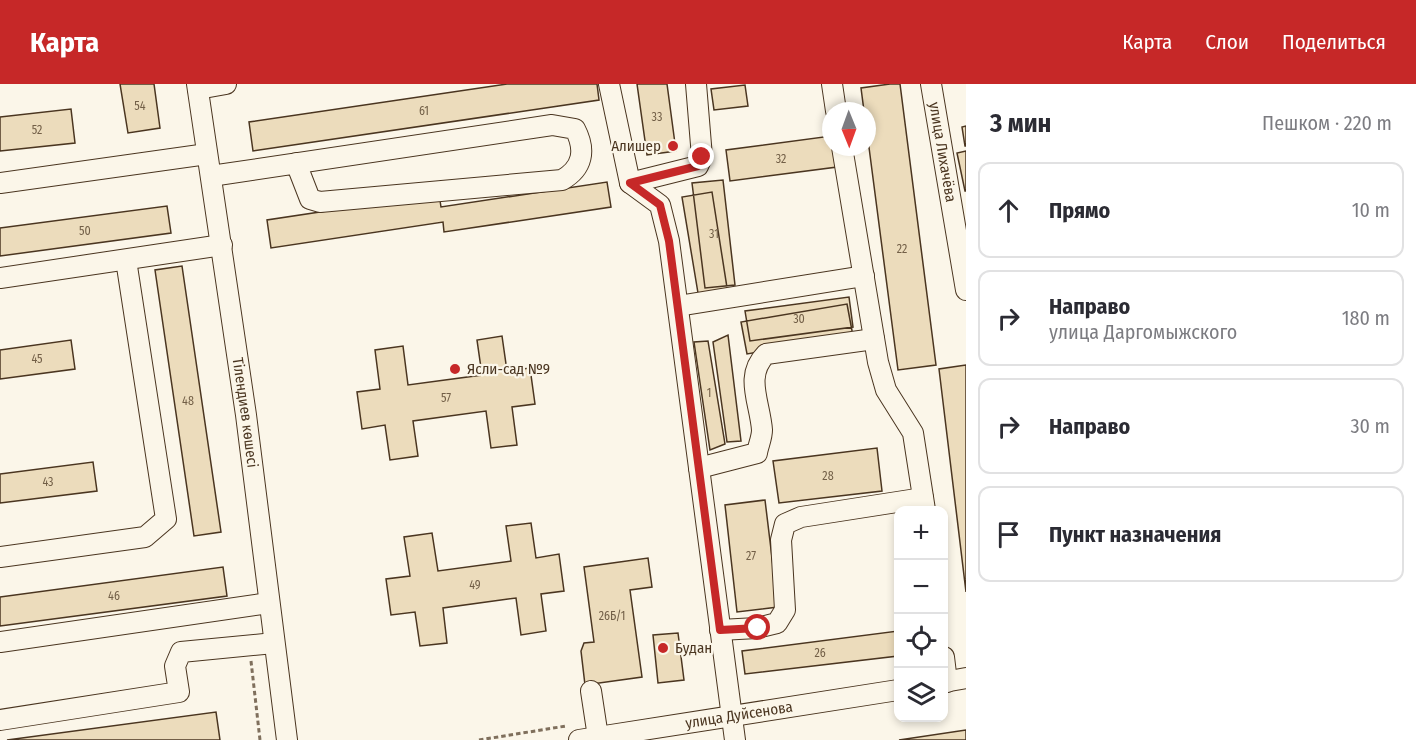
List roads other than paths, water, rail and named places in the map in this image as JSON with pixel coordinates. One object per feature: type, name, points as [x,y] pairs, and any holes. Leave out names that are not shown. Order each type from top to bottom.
[{"type":"street","points":[[197,86],[226,84]]},
{"type":"street","points":[[609,84],[630,183],[660,205],[669,241],[735,740]]},
{"type":"street","points":[[630,183],[698,166],[702,157],[696,84]]},
{"type":"street","points":[[832,84],[835,102]]},
{"type":"street","name":"улица Лихачёва","points":[[931,84],[966,290]]},
{"type":"street","name":"Тілендиев көшесі","points":[[197,86],[222,245],[287,740]]},
{"type":"street","points":[[211,176],[296,163],[552,125],[575,129],[581,140],[581,158],[574,173],[562,180],[320,202],[310,199],[296,163]]},
{"type":"street","points":[[0,183],[207,154]]},
{"type":"street","points":[[720,630],[758,628],[777,623],[785,610],[781,540],[785,525],[801,517],[924,504],[913,433],[886,390],[878,362],[844,156]]},
{"type":"street","points":[[0,278],[222,245]]},
{"type":"street","points":[[0,557],[145,537],[166,519],[126,260]]},
{"type":"street","points":[[678,306],[864,276]]},
{"type":"street","points":[[699,468],[757,453],[762,433],[754,377],[757,363],[766,354],[874,339]]},
{"type":"street","points":[[0,642],[269,603]]},
{"type":"street","points":[[0,720],[179,692],[175,666],[181,652],[274,643]]},
{"type":"street","points":[[586,736],[591,691]]},
{"type":"street","name":"улица Дуйсенова","points":[[586,736],[731,717],[894,691]]},
{"type":"place","name":"Алишер","points":[[673,146]]},
{"type":"place","name":"Ясли-сад №9","points":[[455,369]]},
{"type":"place","name":"Будан","points":[[663,648]]}]
